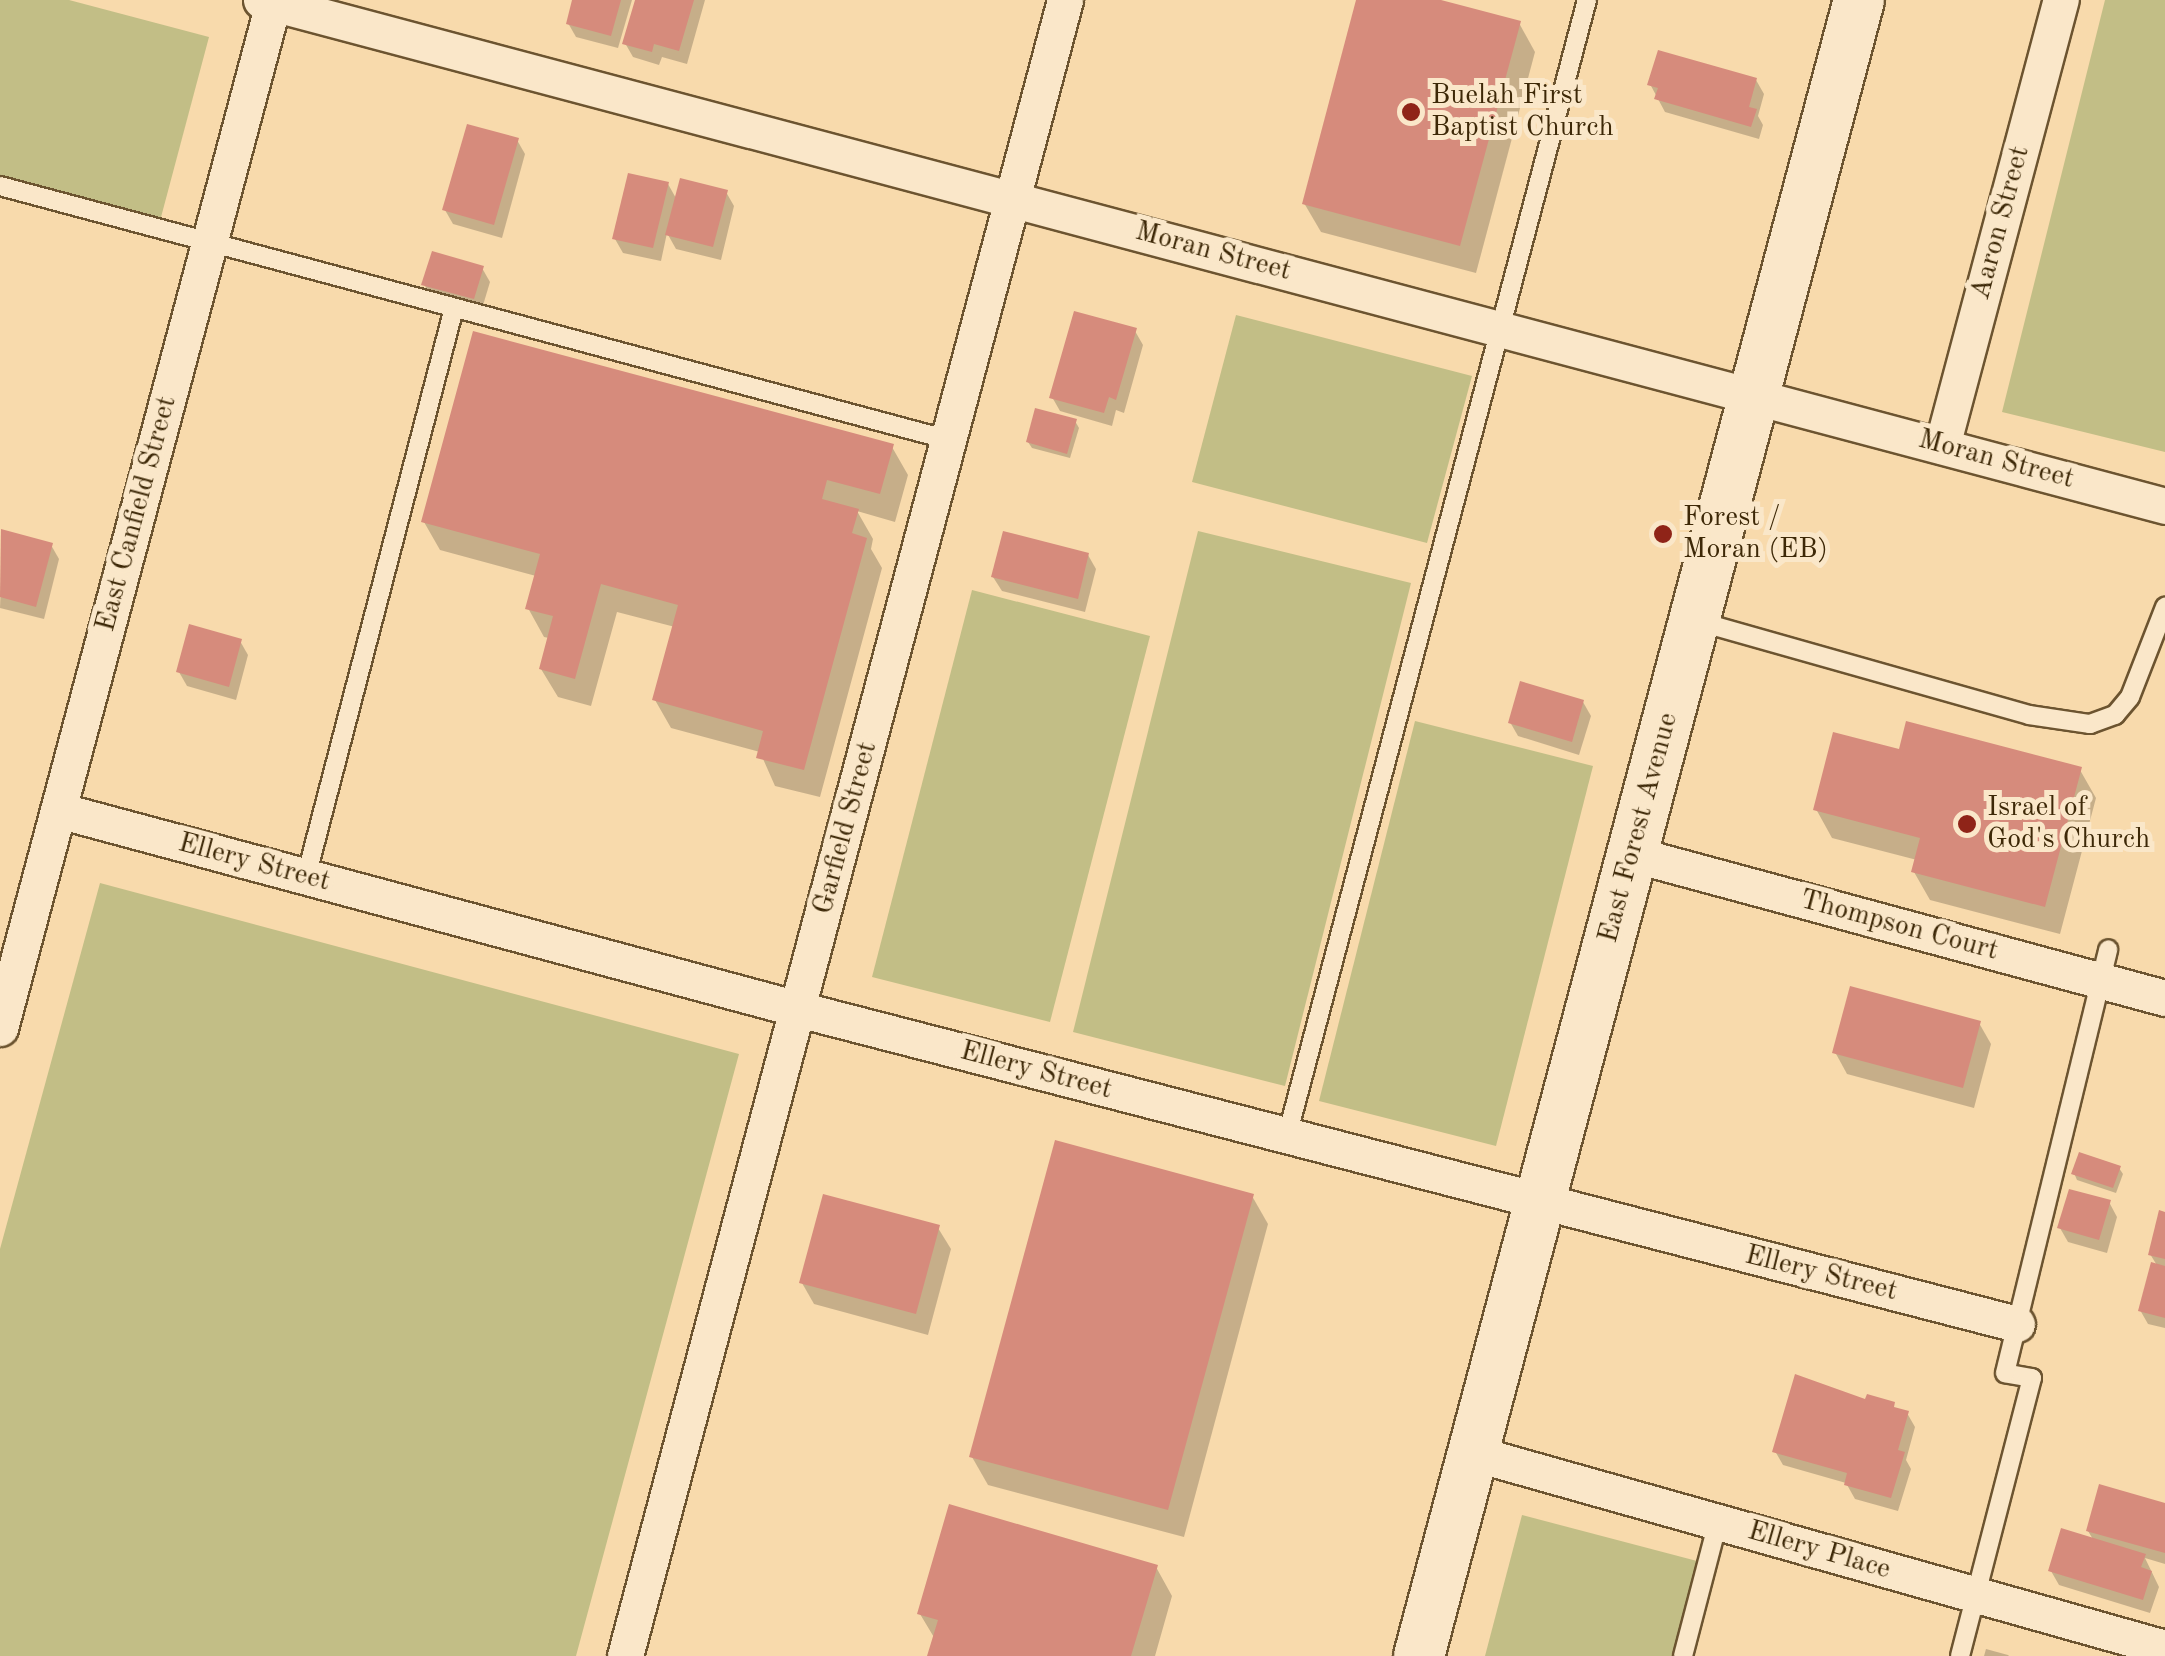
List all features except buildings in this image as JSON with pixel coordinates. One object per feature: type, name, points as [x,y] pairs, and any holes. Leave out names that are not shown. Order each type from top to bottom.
[{"type":"main road","name":"East Forest Avenue","points":[[1419,1656],[1859,0]]},
{"type":"street","name":"Garfield Street","points":[[625,1656],[1066,0]]},
{"type":"street","name":"Aaron Street","points":[[1942,446],[2060,0]]},
{"type":"street","name":"Moran Street","points":[[269,1],[2165,506]]},
{"type":"street","name":"East Canfield Street","points":[[0,1028],[209,243],[269,1]]},
{"type":"street","name":"Ellery Street","points":[[58,810],[798,1009],[2017,1324]]},
{"type":"street","name":"Thompson Court","points":[[1632,854],[2104,965],[2165,998]]},
{"type":"street","name":"Ellery Place","points":[[1473,1454],[2165,1648]]},
{"type":"lane","points":[[1287,1136],[1587,0]]},
{"type":"lane","points":[[0,186],[949,440]]},
{"type":"lane","points":[[306,877],[454,308]]},
{"type":"lane","points":[[1694,620],[2029,715],[2090,724],[2115,714],[2130,697],[2144,672],[2165,606]]},
{"type":"lane","points":[[1960,1656],[2032,1378],[2005,1372],[2104,965]]},
{"type":"lane","points":[[1683,1656],[1718,1522]]},
{"type":"shaded area","points":[[0,0],[69,0],[209,37],[160,221],[0,177]]},
{"type":"shaded area","points":[[2105,0],[2165,0],[2165,452],[2002,412]]},
{"type":"shaded area","points":[[1236,315],[1472,376],[1427,543],[1192,482]]},
{"type":"shaded area","points":[[1198,531],[1411,583],[1285,1086],[1073,1032]]},
{"type":"shaded area","points":[[972,590],[1150,636],[1050,1022],[872,977]]},
{"type":"shaded area","points":[[1415,721],[1593,766],[1496,1146],[1319,1101]]},
{"type":"shaded area","points":[[100,883],[739,1054],[576,1656],[0,1656],[0,1249]]},
{"type":"shaded area","points":[[1522,1515],[1697,1561],[1672,1656],[1485,1656]]},
{"type":"place","name":"Buelah First Baptist Church","points":[[1411,112]]},
{"type":"place","name":"Forest / Moran (EB)","points":[[1663,534]]},
{"type":"place","name":"Israel of God's Church","points":[[1967,824]]}]
